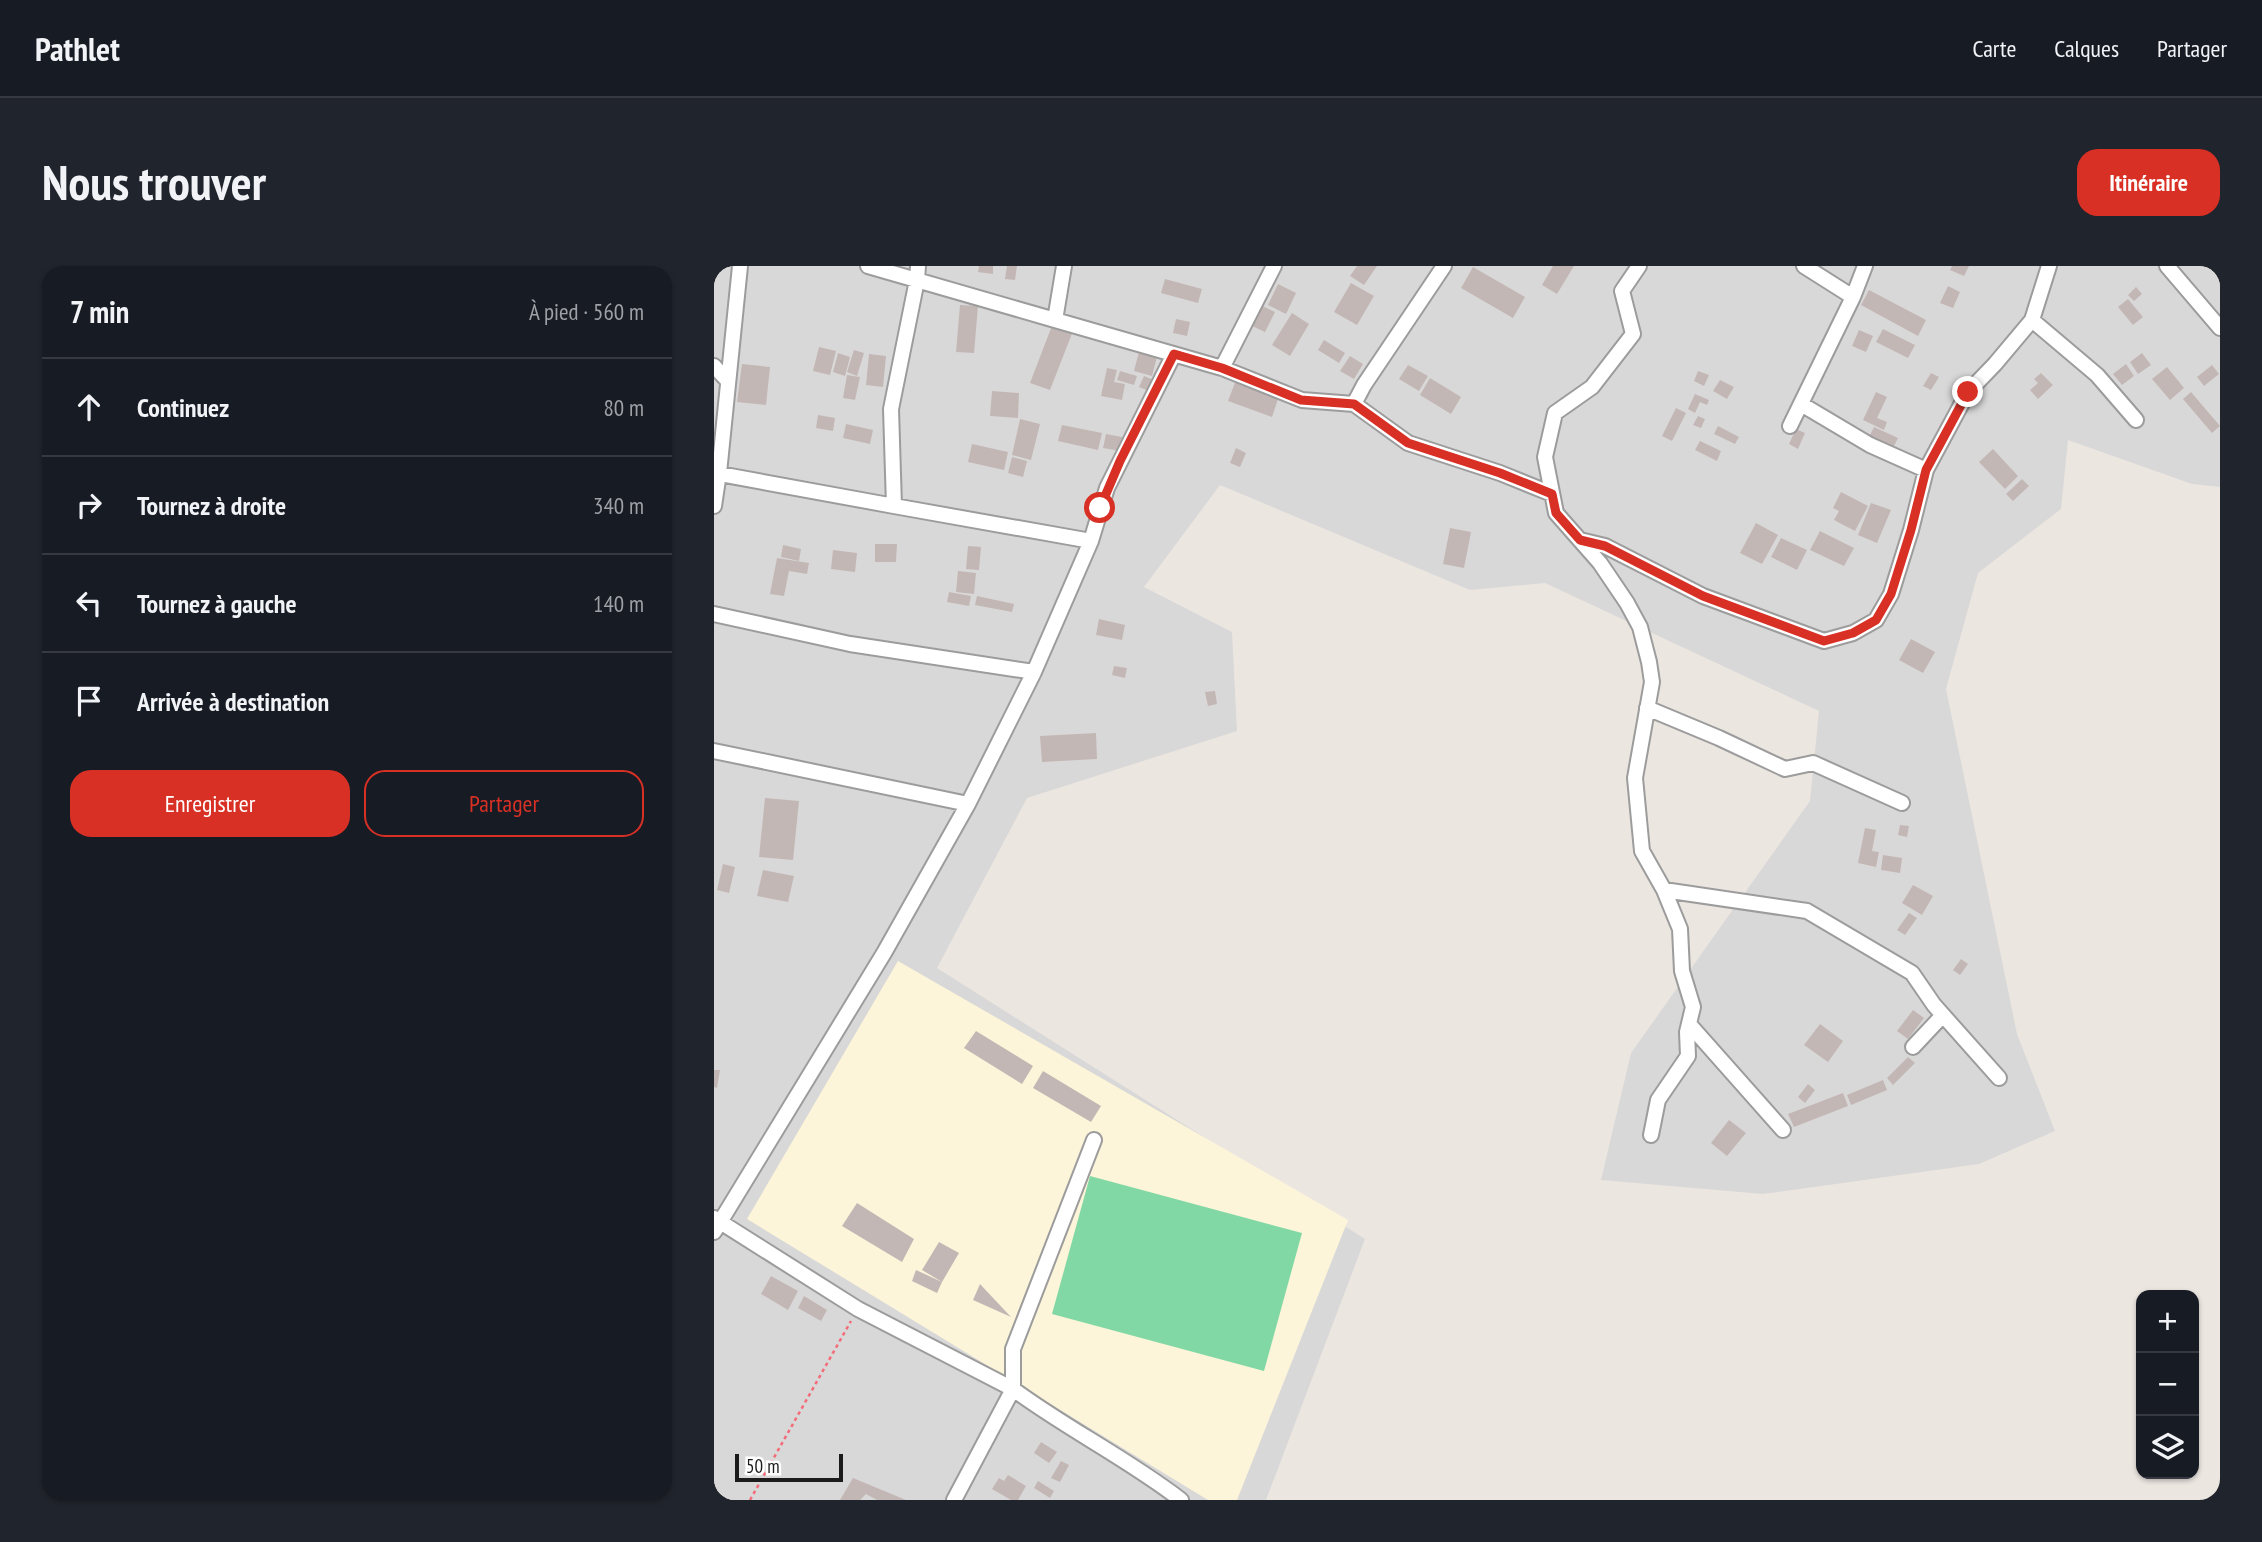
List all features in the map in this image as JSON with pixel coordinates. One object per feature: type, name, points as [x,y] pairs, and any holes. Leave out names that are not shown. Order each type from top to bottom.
[{"type":"street","points":[[714,506],[740,266]]},
{"type":"street","points":[[868,266],[918,273],[1055,320],[1222,368],[1301,400],[1354,404],[1408,443],[1500,473],[1552,494]]},
{"type":"street","points":[[1055,320],[1064,266]]},
{"type":"street","points":[[1222,368],[1274,266]]},
{"type":"street","points":[[1354,404],[1444,266]]},
{"type":"street","points":[[1639,266],[1622,291],[1633,334],[1592,387],[1555,413],[1545,457],[1556,513],[1600,563],[1640,627],[1649,662],[1652,682],[1635,778],[1642,851],[1664,890],[1680,929],[1682,971],[1693,1007],[1689,1024],[1688,1056],[1658,1101],[1651,1135]]},
{"type":"street","points":[[1804,266],[1853,297]]},
{"type":"street","points":[[1790,426],[1853,297],[1865,266]]},
{"type":"street","points":[[1580,540],[1605,546],[1703,596],[1824,641],[1853,633],[1876,620],[1891,594],[1926,470],[1968,392],[2032,320],[2049,266]]},
{"type":"street","points":[[2168,266],[2220,328]]},
{"type":"street","points":[[894,506],[891,409],[918,273]]},
{"type":"street","points":[[2032,320],[2097,375],[2136,420]]},
{"type":"street","points":[[1174,354],[1107,488],[1091,541],[1034,672],[968,804],[884,953],[716,1224],[858,1309],[1013,1389],[1148,1475],[1181,1500]]},
{"type":"street","points":[[714,366],[728,382]]},
{"type":"street","points":[[1801,404],[1870,445],[1926,470]]},
{"type":"street","points":[[717,473],[1091,541]]},
{"type":"street","points":[[714,614],[850,644],[1034,672]]},
{"type":"street","points":[[1647,708],[1785,769],[1813,763],[1902,803]]},
{"type":"street","points":[[714,751],[968,804]]},
{"type":"street","points":[[1664,890],[1807,911],[1912,973],[1943,1015],[1999,1078]]},
{"type":"street","points":[[1913,1047],[1943,1015]]},
{"type":"street","points":[[1689,1024],[1783,1130]]},
{"type":"street","points":[[954,1500],[1013,1389],[1013,1349],[1094,1140]]},
{"type":"path","points":[[750,1500],[858,1309]]},
{"type":"shaded area","points":[[714,266],[2220,266],[2220,487],[2192,484],[2068,440],[2061,509],[1978,573],[1946,689],[2017,1034],[2055,1131],[1979,1164],[1763,1194],[1601,1180],[1631,1053],[1810,801],[1819,711],[1545,583],[1470,590],[1220,485],[1144,587],[1232,632],[1237,731],[1027,798],[937,968],[1365,1239],[1266,1500],[714,1500]]},
{"type":"shaded area","points":[[898,961],[1348,1220],[1237,1500],[1208,1500],[747,1219]]},
{"type":"green space","points":[[1090,1176],[1302,1233],[1264,1371],[1052,1314]]},
{"type":"building","points":[[979,266],[993,266],[993,274],[978,272]]},
{"type":"building","points":[[1007,266],[1017,266],[1015,280],[1005,279]]},
{"type":"building","points":[[1357,266],[1377,266],[1364,285],[1350,276]]},
{"type":"building","points":[[1553,266],[1574,266],[1557,294],[1542,285]]},
{"type":"building","points":[[1952,266],[1969,266],[1964,276],[1950,270]]},
{"type":"building","points":[[1473,267],[1525,297],[1513,318],[1461,288]]},
{"type":"building","points":[[1165,279],[1202,289],[1198,303],[1161,293]]},
{"type":"building","points":[[1351,283],[1374,296],[1357,325],[1334,312]]},
{"type":"building","points":[[1278,284],[1296,293],[1286,314],[1268,305]]},
{"type":"building","points":[[1948,286],[1960,292],[1953,308],[1940,303]]},
{"type":"building","points":[[2136,287],[2142,294],[2134,301],[2128,295]]},
{"type":"building","points":[[1869,290],[1926,320],[1918,336],[1861,305]]},
{"type":"building","points":[[2128,299],[2143,317],[2133,325],[2118,307]]},
{"type":"building","points":[[960,305],[978,306],[974,353],[956,352]]},
{"type":"building","points":[[1260,305],[1275,312],[1265,332],[1250,325]]},
{"type":"building","points":[[1292,313],[1309,324],[1290,356],[1272,345]]},
{"type":"building","points":[[1176,319],[1190,322],[1187,336],[1173,333]]},
{"type":"building","points":[[1053,323],[1073,331],[1050,390],[1030,383]]},
{"type":"building","points":[[1883,329],[1915,345],[1908,358],[1876,342]]},
{"type":"building","points":[[1859,330],[1873,336],[1866,352],[1852,346]]},
{"type":"building","points":[[1324,340],[1345,353],[1339,363],[1318,350]]},
{"type":"building","points":[[819,347],[836,351],[830,375],[813,371]]},
{"type":"building","points":[[1140,348],[1158,353],[1152,376],[1134,371]]},
{"type":"building","points":[[854,350],[864,353],[857,376],[847,372]]},
{"type":"building","points":[[838,353],[850,357],[845,376],[833,372]]},
{"type":"building","points":[[2142,353],[2151,365],[2138,374],[2130,362]]},
{"type":"building","points":[[869,354],[886,356],[883,387],[866,385]]},
{"type":"building","points":[[1350,356],[1363,364],[1354,379],[1340,371]]},
{"type":"building","points":[[742,364],[770,367],[766,405],[737,402]]},
{"type":"building","points":[[2126,364],[2134,376],[2122,385],[2113,374]]},
{"type":"building","points":[[1408,365],[1428,376],[1419,391],[1399,379]]},
{"type":"building","points":[[2212,365],[2219,374],[2204,386],[2197,377]]},
{"type":"building","points":[[2167,367],[2184,388],[2170,400],[2152,379]]},
{"type":"building","points":[[1107,368],[1117,370],[1114,382],[1125,384],[1122,400],[1101,396]]},
{"type":"building","points":[[1120,371],[1137,376],[1134,385],[1117,380]]},
{"type":"building","points":[[1698,371],[1709,375],[1704,386],[1694,381]]},
{"type":"building","points":[[1931,373],[1939,377],[1931,390],[1923,386]]},
{"type":"building","points":[[2041,373],[2053,385],[2038,399],[2030,390],[2038,383],[2034,379]]},
{"type":"building","points":[[847,375],[860,377],[855,400],[843,398]]},
{"type":"building","points":[[1144,376],[1154,380],[1149,391],[1139,387]]},
{"type":"building","points":[[1430,378],[1461,397],[1451,414],[1420,395]]},
{"type":"building","points":[[1236,380],[1279,396],[1272,417],[1228,401]]},
{"type":"building","points":[[1720,380],[1734,387],[1727,399],[1713,391]]},
{"type":"building","points":[[992,391],[1019,393],[1018,418],[990,416]]},
{"type":"building","points":[[1876,392],[1887,397],[1877,418],[1887,422],[1884,430],[1863,420]]},
{"type":"building","points":[[2191,392],[2220,426],[2212,433],[2183,399]]},
{"type":"building","points":[[1695,394],[1709,400],[1707,405],[1700,402],[1695,413],[1688,409]]},
{"type":"building","points":[[1676,408],[1686,413],[1672,441],[1662,436]]},
{"type":"building","points":[[818,415],[835,418],[833,431],[816,428]]},
{"type":"building","points":[[1698,416],[1705,419],[1701,428],[1693,425]]},
{"type":"building","points":[[1020,419],[1040,424],[1031,460],[1012,455]]},
{"type":"building","points":[[846,424],[873,430],[870,444],[843,438]]},
{"type":"building","points":[[1062,425],[1102,433],[1098,450],[1058,441]]},
{"type":"building","points":[[1718,426],[1739,437],[1735,444],[1714,434]]},
{"type":"building","points":[[1874,427],[1898,438],[1892,450],[1868,439]]},
{"type":"building","points":[[1796,429],[1805,433],[1798,449],[1789,444]]},
{"type":"building","points":[[1106,434],[1122,437],[1120,451],[1103,448]]},
{"type":"building","points":[[1700,441],[1721,451],[1717,461],[1695,450]]},
{"type":"building","points":[[972,444],[1008,452],[1004,470],[968,462]]},
{"type":"building","points":[[1236,448],[1246,453],[1240,467],[1230,463]]},
{"type":"building","points":[[1993,449],[2018,476],[2005,489],[1979,462]]},
{"type":"building","points":[[1012,457],[1027,461],[1023,477],[1008,473]]},
{"type":"building","points":[[2022,479],[2029,486],[2013,501],[2006,494]]},
{"type":"building","points":[[1841,492],[1868,506],[1855,531],[1834,520],[1839,511],[1833,508]]},
{"type":"building","points":[[1871,503],[1891,510],[1877,543],[1858,535]]},
{"type":"building","points":[[1756,523],[1778,535],[1762,564],[1740,553]]},
{"type":"building","points":[[1450,528],[1471,532],[1464,568],[1443,564]]},
{"type":"building","points":[[1820,531],[1854,548],[1844,566],[1810,550]]},
{"type":"building","points":[[1781,538],[1807,550],[1797,570],[1771,557]]},
{"type":"building","points":[[875,544],[897,544],[896,562],[875,562]]},
{"type":"building","points":[[783,545],[801,549],[799,561],[781,557]]},
{"type":"building","points":[[968,546],[981,547],[979,570],[966,569]]},
{"type":"building","points":[[833,550],[857,553],[855,572],[831,569]]},
{"type":"building","points":[[777,558],[809,563],[807,574],[789,571],[784,596],[770,594]]},
{"type":"building","points":[[958,571],[976,573],[974,594],[956,592]]},
{"type":"building","points":[[949,592],[971,596],[969,606],[947,602]]},
{"type":"building","points":[[977,596],[1014,604],[1012,612],[975,605]]},
{"type":"building","points":[[1099,619],[1125,625],[1122,640],[1096,635]]},
{"type":"building","points":[[1911,639],[1935,652],[1923,673],[1899,660]]},
{"type":"building","points":[[1114,666],[1127,668],[1125,678],[1112,675]]},
{"type":"building","points":[[1215,691],[1217,704],[1208,706],[1205,692]]},
{"type":"building","points":[[1096,733],[1097,759],[1042,762],[1040,736]]},
{"type":"building","points":[[765,798],[799,801],[793,860],[759,857]]},
{"type":"building","points":[[1900,825],[1909,826],[1907,837],[1898,835]]},
{"type":"building","points":[[1865,828],[1876,830],[1872,851],[1879,852],[1876,867],[1858,863]]},
{"type":"building","points":[[1883,855],[1902,858],[1900,873],[1881,870]]},
{"type":"building","points":[[723,864],[735,867],[729,893],[717,890]]},
{"type":"building","points":[[763,870],[794,876],[788,902],[757,896]]},
{"type":"building","points":[[1913,885],[1933,896],[1922,915],[1902,903]]},
{"type":"building","points":[[1909,913],[1917,918],[1905,935],[1897,930]]},
{"type":"building","points":[[1961,959],[1968,964],[1960,975],[1953,970]]},
{"type":"building","points":[[1913,1010],[1924,1018],[1908,1039],[1897,1031]]},
{"type":"building","points":[[1820,1024],[1843,1041],[1828,1062],[1804,1045]]},
{"type":"building","points":[[976,1031],[1033,1066],[1022,1084],[964,1048]]},
{"type":"building","points":[[1908,1057],[1915,1063],[1893,1085],[1887,1078]]},
{"type":"building","points":[[714,1070],[720,1070],[717,1088],[714,1087]]},
{"type":"building","points":[[1043,1071],[1101,1106],[1091,1122],[1033,1088]]},
{"type":"building","points":[[1883,1080],[1887,1090],[1851,1105],[1847,1095]]},
{"type":"building","points":[[1808,1084],[1815,1090],[1805,1103],[1798,1097]]},
{"type":"building","points":[[1843,1093],[1848,1106],[1794,1127],[1788,1114]]},
{"type":"building","points":[[1729,1120],[1746,1133],[1727,1156],[1711,1143]]},
{"type":"building","points":[[857,1203],[914,1239],[902,1262],[842,1226]]},
{"type":"building","points":[[939,1242],[959,1253],[942,1282],[922,1270]]},
{"type":"building","points":[[916,1270],[942,1282],[937,1293],[912,1281]]},
{"type":"building","points":[[771,1276],[798,1291],[788,1310],[761,1294]]},
{"type":"building","points":[[980,1284],[1011,1317],[973,1300]]},
{"type":"building","points":[[804,1296],[827,1310],[821,1321],[798,1308]]},
{"type":"building","points":[[1041,1442],[1057,1452],[1049,1463],[1034,1453]]},
{"type":"building","points":[[1061,1461],[1069,1465],[1060,1482],[1051,1478]]},
{"type":"building","points":[[1008,1475],[1026,1486],[1018,1500],[1011,1500],[992,1489],[999,1478],[1004,1481]]},
{"type":"building","points":[[853,1478],[906,1500],[877,1500],[866,1494],[860,1500],[840,1500]]},
{"type":"building","points":[[1038,1481],[1054,1491],[1050,1498],[1034,1488]]},
{"type":"route","points":[[1100,508],[1107,488],[1174,354],[1222,368],[1301,400],[1354,404],[1408,443],[1500,473],[1552,494],[1556,513],[1580,540],[1605,546],[1703,596],[1824,641],[1853,633],[1876,620],[1891,594],[1926,470],[1968,392]]}]
